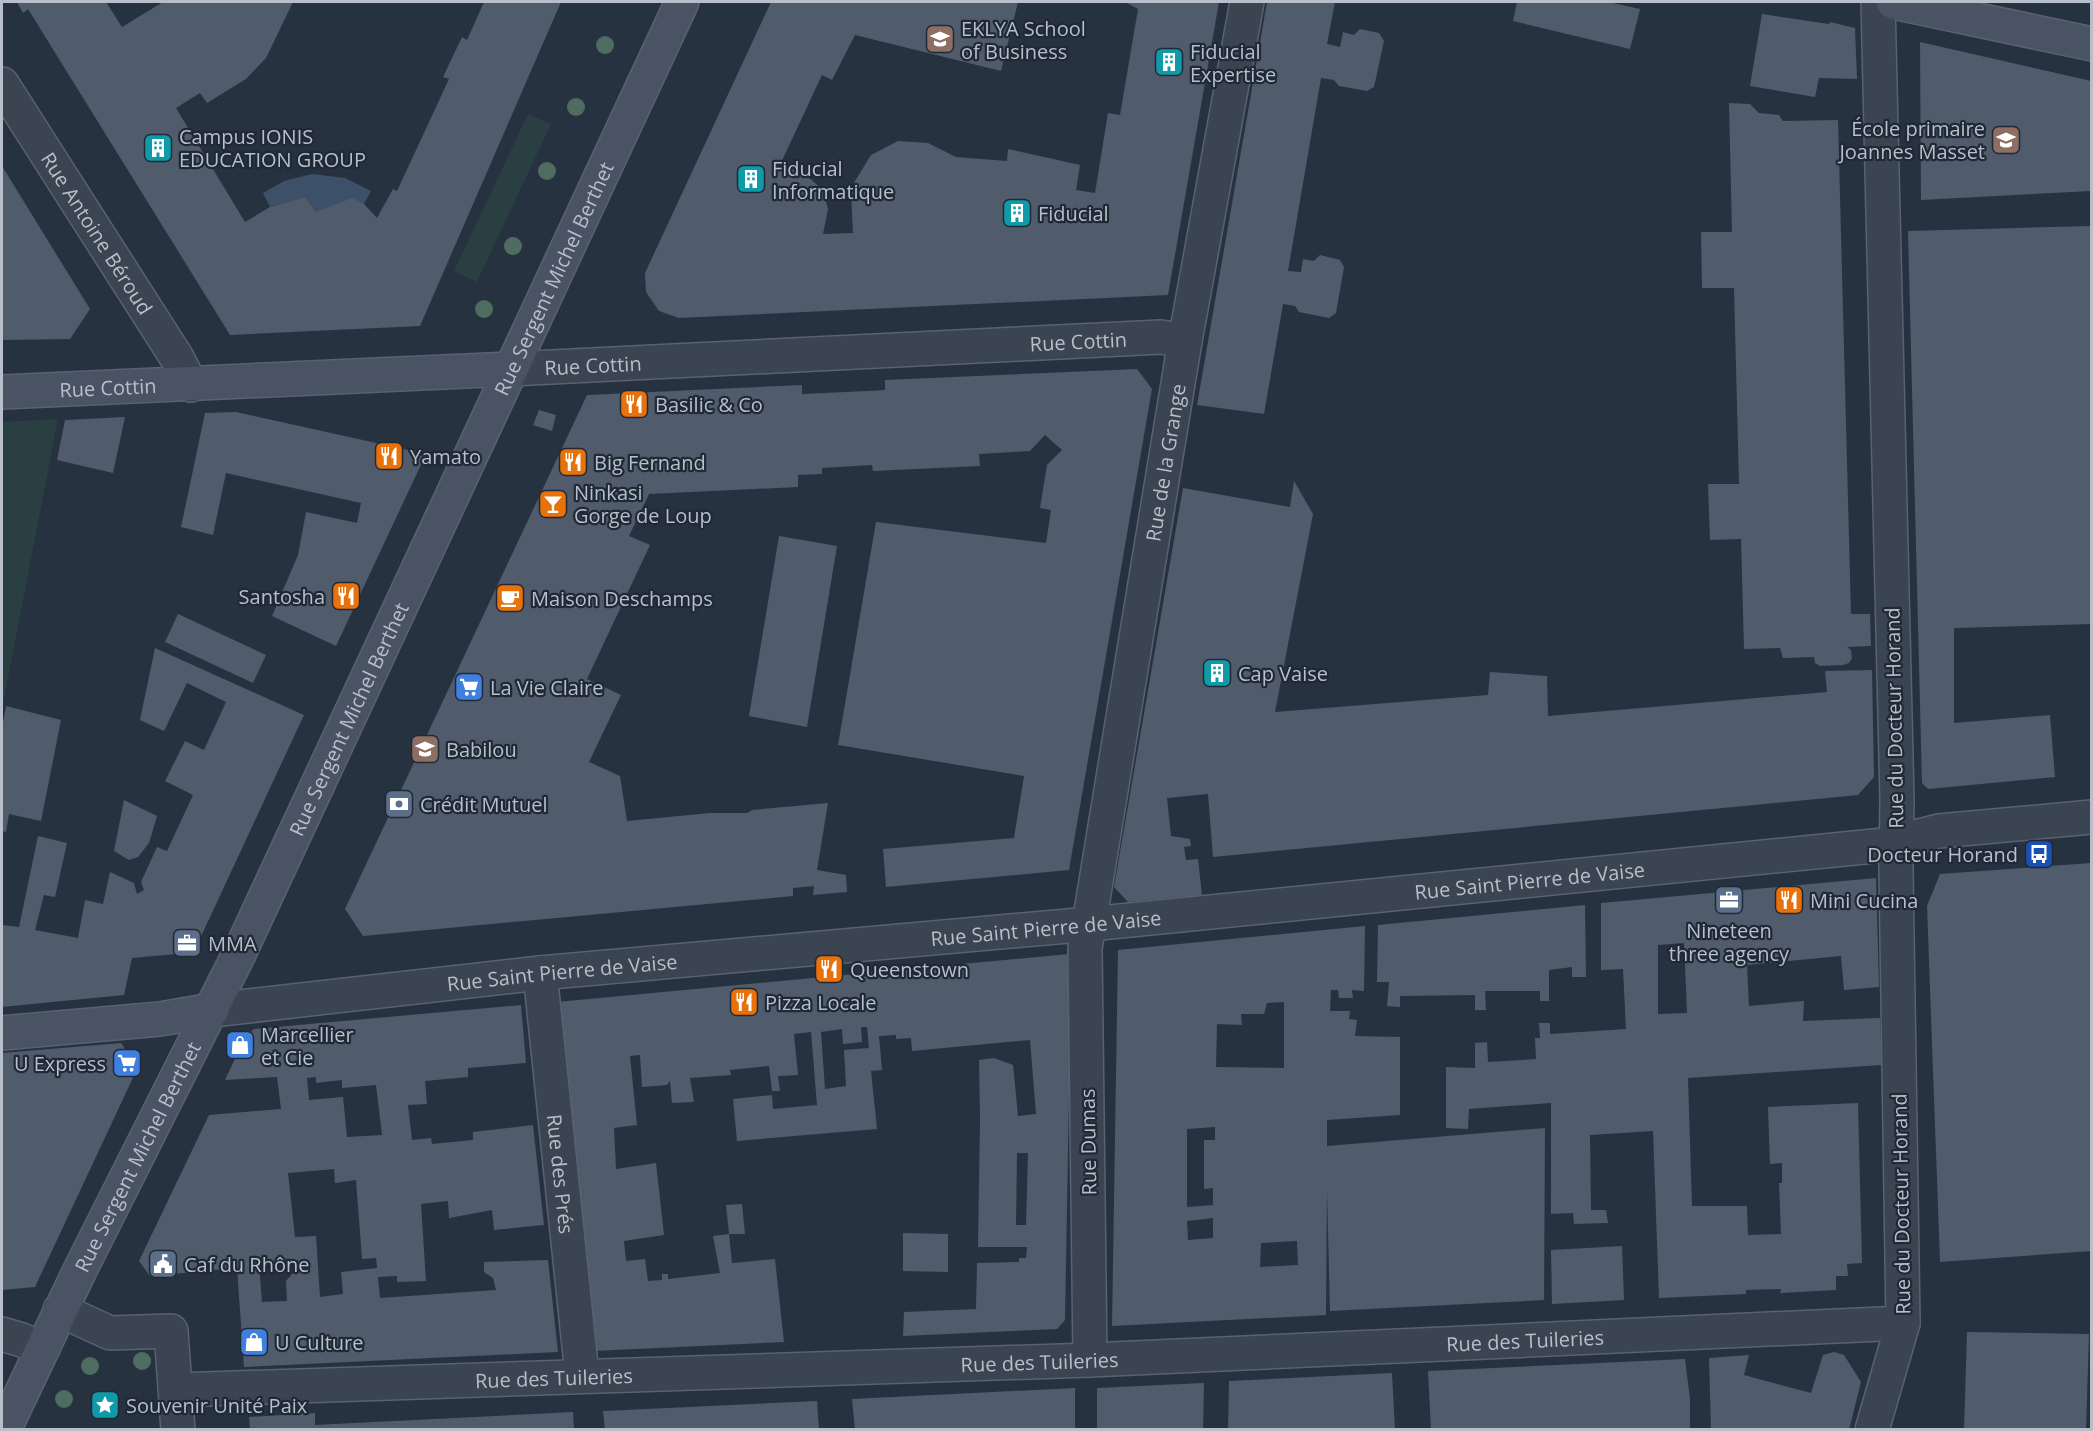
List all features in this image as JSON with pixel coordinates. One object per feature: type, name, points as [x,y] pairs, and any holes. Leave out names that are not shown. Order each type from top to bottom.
[{"type":"main road","name":"Rue Sergent Michel Berthet","points":[[4,1430],[60,1310],[212,1011],[682,2]]},
{"type":"main road","points":[[1893,2],[2091,44]]},
{"type":"main road","name":"Rue Cottin","points":[[2,392],[511,369]]},
{"type":"main road","name":"Rue Saint Pierre de Vaise","points":[[2,1033],[160,1019],[212,1011]]},
{"type":"street","name":"Rue de la Grange","points":[[1090,924],[1185,342],[1247,2]]},
{"type":"street","name":"Rue du Docteur Horand","points":[[1872,1430],[1903,1323],[1896,841],[1878,2]]},
{"type":"street","name":"Rue Antoine Béroud","points":[[2,84],[177,358],[191,385]]},
{"type":"street","name":"Rue Cottin","points":[[511,369],[1161,337],[1185,342]]},
{"type":"street","name":"Rue Saint Pierre de Vaise","points":[[212,1011],[540,974],[1090,924],[1884,845],[1939,831],[2091,817]]},
{"type":"street","name":"Rue Dumas","points":[[1090,924],[1085,948],[1090,1360]]},
{"type":"street","name":"Rue des Prés","points":[[540,974],[582,1376]]},
{"type":"street","points":[[60,1310],[110,1333],[171,1331],[178,1430]]},
{"type":"street","name":"Rue des Tuileries","points":[[176,1390],[1090,1360],[1903,1323]]},
{"type":"street","points":[[2,1334],[22,1340],[42,1350]]},
{"type":"green space","points":[[528,114],[551,124],[477,282],[454,271]]},
{"type":"green space","points":[[58,419],[2,709],[2,422]]},
{"type":"water","points":[[312,174],[345,178],[371,191],[364,204],[316,212],[305,197],[270,207],[263,193],[284,181]]},
{"type":"building","name":"Campus IONIS EDUCATION GROUP","points":[[17,2],[106,2],[122,27],[163,2],[293,2],[266,58],[246,79],[207,103],[200,93],[176,108],[245,222],[270,207],[305,197],[316,212],[352,198],[364,204],[377,218],[393,189],[397,191],[449,79],[443,77],[462,37],[467,40],[484,2],[561,2],[420,326],[230,335],[28,9],[23,13]]},
{"type":"building","points":[[771,2],[1018,2],[1001,71],[855,35],[832,80],[822,75],[779,167],[801,171],[822,189],[828,209],[823,234],[853,233],[851,193],[855,181],[871,155],[898,141],[928,143],[956,157],[1007,161],[1008,149],[1080,165],[1076,190],[1095,193],[1108,113],[1120,115],[1138,9],[1125,2],[1219,2],[1168,295],[679,318],[659,311],[646,292],[645,273]]},
{"type":"building","points":[[1267,2],[1335,2],[1327,44],[1340,47],[1343,32],[1354,35],[1360,29],[1379,33],[1384,41],[1374,87],[1367,91],[1339,86],[1334,80],[1321,78],[1288,271],[1301,272],[1303,259],[1314,261],[1320,255],[1340,260],[1344,267],[1336,313],[1329,318],[1299,312],[1295,306],[1283,304],[1264,414],[1197,405]]},
{"type":"building","points":[[1517,2],[1608,2],[1640,9],[1630,49],[1513,21]]},
{"type":"building","points":[[1762,14],[1829,24],[1830,22],[1855,28],[1857,79],[1819,78],[1815,97],[1750,86]]},
{"type":"building","name":"École primaire Joannes Masset","points":[[1920,42],[2091,81],[2091,191],[1921,200]]},
{"type":"building","points":[[1729,103],[1750,104],[1759,113],[1779,115],[1783,121],[1838,120],[1851,614],[1870,614],[1871,646],[1847,647],[1851,650],[1852,658],[1849,663],[1843,665],[1820,666],[1815,663],[1814,657],[1783,658],[1780,648],[1744,649],[1741,539],[1710,540],[1708,484],[1739,484],[1734,288],[1702,288],[1701,232],[1732,232]]},
{"type":"building","points":[[2,166],[90,309],[70,339],[2,340]]},
{"type":"building","points":[[2091,226],[2091,624],[1954,628],[1954,723],[2050,715],[2055,777],[1928,789],[1922,783],[1908,231]]},
{"type":"building","points":[[1137,369],[1152,389],[1069,870],[886,887],[883,849],[1014,838],[1024,776],[838,745],[876,522],[1046,543],[1051,510],[1040,508],[1047,465],[1062,450],[1045,435],[1030,451],[979,454],[980,466],[873,471],[872,465],[822,468],[822,474],[798,475],[798,487],[649,494],[629,536],[650,545],[587,679],[621,695],[589,762],[620,776],[627,821],[710,813],[747,813],[752,810],[828,803],[817,870],[846,875],[847,892],[813,895],[814,886],[793,888],[793,896],[363,936],[345,909],[587,395],[802,385],[802,394],[868,391],[885,390],[885,380]]},
{"type":"building","points":[[539,410],[556,415],[552,431],[533,425]]},
{"type":"building","points":[[236,412],[426,454],[336,646],[272,616],[298,555],[306,512],[357,523],[361,503],[226,473],[213,535],[181,527],[205,413]]},
{"type":"building","points":[[125,417],[113,473],[57,460],[65,420]]},
{"type":"building","name":"Cap Vaise","points":[[1294,481],[1313,514],[1275,712],[1488,695],[1490,672],[1547,676],[1548,716],[1827,692],[1825,671],[1872,670],[1874,777],[1858,795],[1213,857],[1208,794],[1167,798],[1171,836],[1190,839],[1191,846],[1184,847],[1186,860],[1198,859],[1202,895],[1128,902],[1114,887],[1183,488],[1290,507]]},
{"type":"building","points":[[779,536],[837,546],[807,727],[749,716]]},
{"type":"building","points":[[178,614],[266,655],[253,683],[165,642]]},
{"type":"building","points":[[155,648],[304,715],[197,945],[187,953],[132,958],[124,995],[2,1007],[2,925],[19,927],[38,836],[67,843],[55,897],[44,895],[35,930],[78,938],[85,900],[103,904],[110,872],[134,883],[137,894],[144,890],[141,882],[157,847],[167,851],[193,795],[165,781],[185,741],[204,750],[226,702],[187,683],[164,731],[140,720]]},
{"type":"building","points":[[6,706],[61,720],[41,821],[9,814],[6,832],[2,831],[2,728]]},
{"type":"building","points":[[124,800],[157,816],[149,843],[138,857],[129,860],[114,851]]},
{"type":"building","points":[[2091,863],[2091,1251],[1940,1262],[1927,906],[1940,874]]},
{"type":"building","points":[[1876,878],[1879,987],[1844,990],[1841,956],[1747,965],[1749,1006],[1804,1001],[1803,1021],[1880,1018],[1882,1065],[1688,1078],[1692,1206],[1747,1206],[1748,1235],[1781,1234],[1779,1183],[1782,1183],[1782,1163],[1770,1164],[1768,1107],[1858,1103],[1862,1263],[1847,1264],[1848,1276],[1836,1276],[1836,1290],[1780,1293],[1781,1289],[1746,1290],[1746,1294],[1659,1298],[1653,1131],[1590,1135],[1591,1210],[1606,1210],[1608,1223],[1574,1224],[1573,1213],[1551,1214],[1551,1103],[1469,1109],[1468,1129],[1446,1128],[1446,1067],[1475,1068],[1475,1043],[1487,1042],[1488,1062],[1536,1059],[1535,1038],[1540,1038],[1539,1023],[1550,1023],[1550,1034],[1626,1029],[1623,969],[1601,970],[1601,903]],"holes":[[[1684,943],[1687,1013],[1658,1014],[1658,945]]]},
{"type":"building","points":[[1585,905],[1586,977],[1572,977],[1572,967],[1549,970],[1549,1001],[1540,1001],[1540,991],[1485,991],[1486,1010],[1475,1010],[1475,995],[1400,996],[1400,1007],[1387,1006],[1389,982],[1377,982],[1378,925]]},
{"type":"building","points":[[1365,926],[1364,991],[1352,990],[1353,998],[1339,998],[1338,990],[1331,990],[1330,1011],[1350,1011],[1349,1019],[1357,1020],[1355,1036],[1400,1037],[1400,1115],[1327,1120],[1327,1146],[1545,1128],[1544,1300],[1330,1311],[1327,1190],[1326,1315],[1112,1326],[1118,950]],"holes":[[[1284,1002],[1284,1068],[1216,1067],[1217,1024],[1242,1025],[1241,1014],[1264,1014],[1267,1003]],[[1215,1127],[1215,1140],[1204,1140],[1204,1189],[1213,1188],[1213,1205],[1187,1207],[1187,1129]],[[1213,1218],[1213,1238],[1188,1240],[1187,1221]],[[1297,1241],[1298,1265],[1260,1267],[1261,1243]]]},
{"type":"building","points":[[1069,954],[1070,1038],[1065,1320],[1057,1329],[903,1336],[904,1312],[976,1309],[977,1263],[1019,1262],[1019,1258],[1026,1258],[1027,1247],[978,1247],[979,1060],[994,1058],[1013,1065],[1018,1116],[1036,1114],[1030,1040],[912,1051],[911,1038],[896,1039],[896,1035],[879,1036],[882,1070],[871,1071],[877,1129],[737,1141],[733,1099],[772,1095],[773,1109],[817,1105],[811,1032],[794,1034],[798,1075],[778,1076],[780,1091],[772,1091],[769,1066],[730,1070],[731,1075],[690,1078],[694,1102],[672,1103],[670,1081],[667,1085],[642,1087],[640,1055],[630,1056],[637,1125],[614,1128],[616,1169],[656,1163],[664,1235],[624,1241],[626,1261],[645,1259],[648,1281],[662,1280],[662,1274],[668,1274],[668,1279],[720,1273],[713,1236],[729,1234],[732,1263],[775,1259],[784,1342],[594,1351],[557,1002]],"holes":[[[861,1027],[867,1027],[869,1048],[844,1050],[846,1086],[825,1089],[821,1032],[842,1029],[843,1044],[862,1042]],[[1017,1153],[1028,1153],[1026,1225],[1016,1225]]]},
{"type":"building","points":[[521,1005],[526,1063],[468,1068],[468,1077],[425,1081],[427,1104],[408,1105],[412,1140],[431,1138],[432,1144],[473,1140],[473,1132],[533,1125],[544,1225],[494,1230],[492,1210],[449,1218],[448,1201],[421,1204],[426,1281],[397,1282],[397,1276],[378,1277],[380,1298],[496,1290],[493,1278],[484,1272],[484,1262],[548,1260],[558,1352],[244,1367],[237,1268],[150,1276],[139,1261],[209,1115],[281,1109],[277,1077],[225,1080],[245,1037],[254,1029]],"holes":[[[316,1077],[316,1083],[342,1080],[342,1088],[376,1085],[382,1135],[347,1137],[343,1097],[309,1100],[307,1078]],[[334,1169],[335,1183],[356,1180],[362,1259],[376,1258],[377,1268],[341,1272],[343,1294],[320,1297],[316,1236],[295,1237],[288,1173]],[[298,1260],[298,1267],[293,1267],[293,1273],[286,1281],[287,1301],[262,1302],[259,1263]]]},
{"type":"building","points":[[121,1043],[138,1067],[35,1287],[2,1290],[2,1053]]},
{"type":"building","points":[[742,1204],[745,1234],[729,1234],[726,1205]]},
{"type":"building","points":[[903,1233],[948,1234],[948,1272],[903,1271]]},
{"type":"building","points":[[1622,1246],[1624,1300],[1552,1304],[1551,1250]]},
{"type":"building","points":[[1967,1332],[2089,1334],[2086,1430],[1964,1430]]},
{"type":"building","points":[[1834,1352],[1844,1355],[1861,1382],[1849,1430],[1711,1430],[1709,1358],[1749,1355],[1744,1375],[1811,1393],[1823,1355]]},
{"type":"building","points":[[1685,1359],[1690,1399],[1690,1430],[1431,1430],[1428,1371]]},
{"type":"building","points":[[1392,1373],[1395,1430],[1228,1430],[1229,1381]]},
{"type":"building","points":[[1204,1383],[1203,1430],[1097,1430],[1097,1388]]},
{"type":"building","points":[[1075,1388],[1075,1430],[855,1430],[852,1399]]},
{"type":"building","points":[[817,1401],[819,1430],[605,1430],[603,1411]]},
{"type":"building","points":[[573,1412],[574,1430],[250,1430],[249,1417],[315,1413],[315,1425]]},
{"type":"place","name":"EKLYA School of Business","points":[[940,39]]},
{"type":"place","name":"Fiducial Expertise","points":[[1169,62]]},
{"type":"place","name":"École primaire Joannes Masset","points":[[2006,140]]},
{"type":"place","name":"Campus IONIS EDUCATION GROUP","points":[[158,148]]},
{"type":"place","name":"Fiducial Informatique","points":[[751,179]]},
{"type":"place","name":"Fiducial","points":[[1017,213]]},
{"type":"place","name":"Basilic & Co","points":[[634,404]]},
{"type":"place","name":"Yamato","points":[[389,456]]},
{"type":"place","name":"Big Fernand","points":[[573,462]]},
{"type":"place","name":"Ninkasi Gorge de Loup","points":[[553,504]]},
{"type":"place","name":"Santosha","points":[[346,596]]},
{"type":"place","name":"Maison Deschamps","points":[[510,598]]},
{"type":"place","name":"Cap Vaise","points":[[1217,673]]},
{"type":"place","name":"La Vie Claire","points":[[469,687]]},
{"type":"place","name":"Babilou","points":[[425,749]]},
{"type":"place","name":"Crédit Mutuel","points":[[399,804]]},
{"type":"place","name":"Docteur Horand","points":[[2039,854]]},
{"type":"place","name":"Nineteen three agency","points":[[1729,900]]},
{"type":"place","name":"Mini Cucina","points":[[1789,900]]},
{"type":"place","name":"MMA","points":[[187,943]]},
{"type":"place","name":"Queenstown","points":[[829,969]]},
{"type":"place","name":"Pizza Locale","points":[[744,1002]]},
{"type":"place","name":"Marcellier et Cie","points":[[240,1045]]},
{"type":"place","name":"U Express","points":[[127,1063]]},
{"type":"place","name":"Caf du Rhône","points":[[163,1264]]},
{"type":"place","name":"U Culture","points":[[254,1342]]},
{"type":"place","name":"Souvenir Unité Paix","points":[[105,1405]]}]
